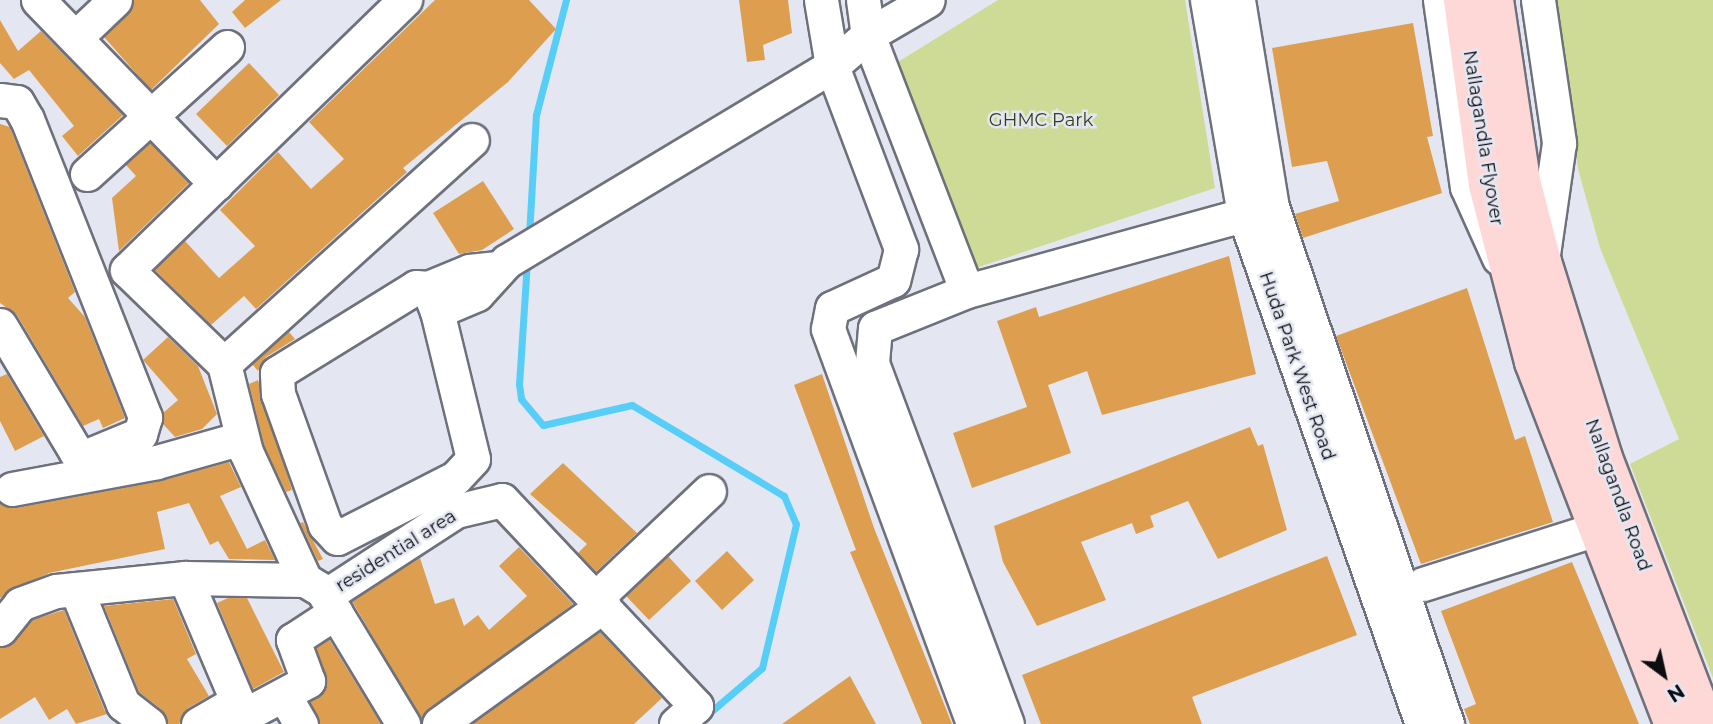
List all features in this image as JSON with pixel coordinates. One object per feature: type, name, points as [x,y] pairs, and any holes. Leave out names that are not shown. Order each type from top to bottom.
[{"type":"main road","name":"Nallagandla Flyover","points":[[1463,0],[1490,97],[1525,269]]},
{"type":"main road","name":"Nallagandla Flyover","points":[[1490,97],[1494,0]]},
{"type":"main road","name":"Nallagandla Road","points":[[1525,269],[1596,529],[1674,724]]},
{"type":"main road","name":"Nallagandla Road","points":[[1525,269],[1603,458],[1705,724]]},
{"type":"street","points":[[38,0],[216,184]]},
{"type":"street","points":[[75,38],[115,0]]},
{"type":"street","points":[[403,724],[322,596],[242,438],[224,364],[127,270],[405,0]]},
{"type":"street","points":[[821,0],[832,66],[901,249],[893,280],[832,308],[828,329],[973,724]]},
{"type":"street","points":[[863,0],[868,35],[967,291]]},
{"type":"street","points":[[432,299],[473,459],[455,478],[337,538],[325,525],[278,394],[277,373],[416,287],[432,299],[477,294],[503,265],[544,244],[832,66],[868,35],[928,0]]},
{"type":"street","name":"Huda Park West Road","points":[[1207,0],[1258,210],[1422,724]]},
{"type":"street","name":"Huda Park West Road","points":[[1238,0],[1258,210],[1447,724]]},
{"type":"street","points":[[1440,0],[1467,187],[1479,224],[1525,269],[1559,143],[1538,0]]},
{"type":"street","points":[[87,174],[227,47]]},
{"type":"street","points":[[0,100],[17,102],[27,119],[145,417],[140,434],[96,453],[76,452],[0,325]]},
{"type":"street","points":[[224,364],[471,140]]},
{"type":"street","points":[[1007,724],[872,363],[870,341],[875,328],[967,291],[1258,210]]},
{"type":"street","points":[[4,482],[158,462],[242,438]]},
{"type":"street","points":[[447,722],[601,601],[709,491]]},
{"type":"street","name":"residential area","points":[[322,596],[456,511],[502,500],[601,601],[694,715]]},
{"type":"street","points":[[1423,584],[1596,529]]},
{"type":"street","points":[[0,629],[35,596],[76,589],[185,578],[322,596]]},
{"type":"street","points":[[185,578],[268,714]]},
{"type":"street","points":[[76,589],[123,704],[149,724]]},
{"type":"street","points":[[198,724],[268,714],[311,678],[295,637],[322,596]]},
{"type":"green space","name":"GHMC Park","points":[[998,0],[1185,0],[1215,188],[967,271],[893,65]]},
{"type":"green space","points":[[1555,0],[1713,0],[1713,678],[1630,464],[1679,439],[1600,248],[1578,169]]},
{"type":"building","points":[[134,0],[200,0],[219,24],[151,90],[104,37]]},
{"type":"building","points":[[245,0],[281,0],[245,28],[232,12]]},
{"type":"building","points":[[435,0],[529,0],[556,29],[508,82],[403,168],[407,172],[256,309],[244,296],[211,325],[155,270],[185,241],[219,278],[255,246],[220,210],[278,152],[311,189],[344,159],[309,122]]},
{"type":"building","points":[[739,0],[788,0],[792,33],[763,45],[765,60],[747,62]]},
{"type":"building","points":[[0,20],[18,51],[41,31],[123,115],[78,156],[62,136],[74,126],[29,70],[14,79],[0,63]]},
{"type":"building","points":[[1413,23],[1433,136],[1427,137],[1442,193],[1303,238],[1295,214],[1339,201],[1327,161],[1292,167],[1272,48]]},
{"type":"building","points":[[249,63],[279,95],[227,146],[196,114]]},
{"type":"building","points":[[0,124],[10,127],[75,292],[68,298],[85,317],[125,418],[103,428],[99,419],[83,426],[17,315],[0,303]]},
{"type":"building","points":[[150,143],[189,183],[119,251],[112,198],[136,176],[126,165]]},
{"type":"building","points":[[483,181],[514,229],[482,250],[459,254],[433,213]]},
{"type":"building","points":[[1229,256],[1256,374],[1102,415],[1087,371],[1048,385],[1071,453],[972,488],[953,433],[1027,407],[997,321],[1036,307],[1039,317]]},
{"type":"building","points":[[1467,288],[1515,440],[1525,436],[1553,522],[1421,564],[1336,336]]},
{"type":"building","points":[[289,332],[295,339],[266,357],[258,371],[252,364]]},
{"type":"building","points":[[168,337],[198,366],[217,414],[202,429],[175,437],[163,424],[163,413],[178,400],[143,360]]},
{"type":"building","points":[[7,374],[44,436],[15,451],[0,421],[0,377]]},
{"type":"building","points":[[822,374],[874,528],[952,724],[922,724],[850,552],[856,550],[794,385]]},
{"type":"building","points":[[258,380],[292,490],[286,492],[264,446],[249,384]]},
{"type":"building","points":[[1250,427],[1258,446],[1263,444],[1287,530],[1218,559],[1188,501],[1150,516],[1154,527],[1136,534],[1132,523],[1081,542],[1106,600],[1037,626],[1003,562],[994,526]]},
{"type":"building","points":[[229,462],[241,487],[220,496],[247,549],[265,540],[275,560],[229,559],[218,541],[210,545],[189,503],[157,512],[165,549],[49,573],[0,598],[0,504],[16,508],[161,481]]},
{"type":"building","points":[[563,463],[637,533],[596,572],[578,553],[587,544],[530,494]]},
{"type":"building","points":[[303,522],[323,559],[318,561],[300,523]]},
{"type":"building","points":[[519,547],[573,604],[421,719],[352,601],[420,558],[435,604],[454,598],[464,626],[478,615],[489,630],[527,596],[499,566]]},
{"type":"building","points":[[727,551],[754,580],[722,610],[695,581]]},
{"type":"building","points":[[668,556],[691,581],[649,620],[626,596]]},
{"type":"building","points":[[1327,556],[1357,635],[1192,697],[1202,724],[1041,724],[1022,675]]},
{"type":"building","points":[[1572,562],[1639,724],[1470,724],[1464,709],[1476,704],[1441,611]]},
{"type":"building","points":[[228,598],[247,598],[284,672],[253,689],[217,603]]},
{"type":"building","points":[[173,599],[196,654],[187,659],[209,696],[188,708],[179,724],[168,724],[161,709],[139,692],[104,606]]},
{"type":"building","points":[[64,610],[105,711],[117,724],[107,714],[76,724],[67,709],[49,720],[35,697],[0,719],[0,648],[32,620]]},
{"type":"building","points":[[600,632],[662,698],[634,724],[472,724]]},
{"type":"building","points":[[329,639],[381,724],[320,724],[310,702],[327,684],[316,648]]},
{"type":"building","points":[[850,676],[876,724],[782,724]]},
{"type":"waterway","points":[[529,235],[536,115],[566,0]]},
{"type":"waterway","points":[[527,261],[519,384],[521,399],[543,425],[632,405],[784,496],[796,524],[762,668],[707,715]]}]
